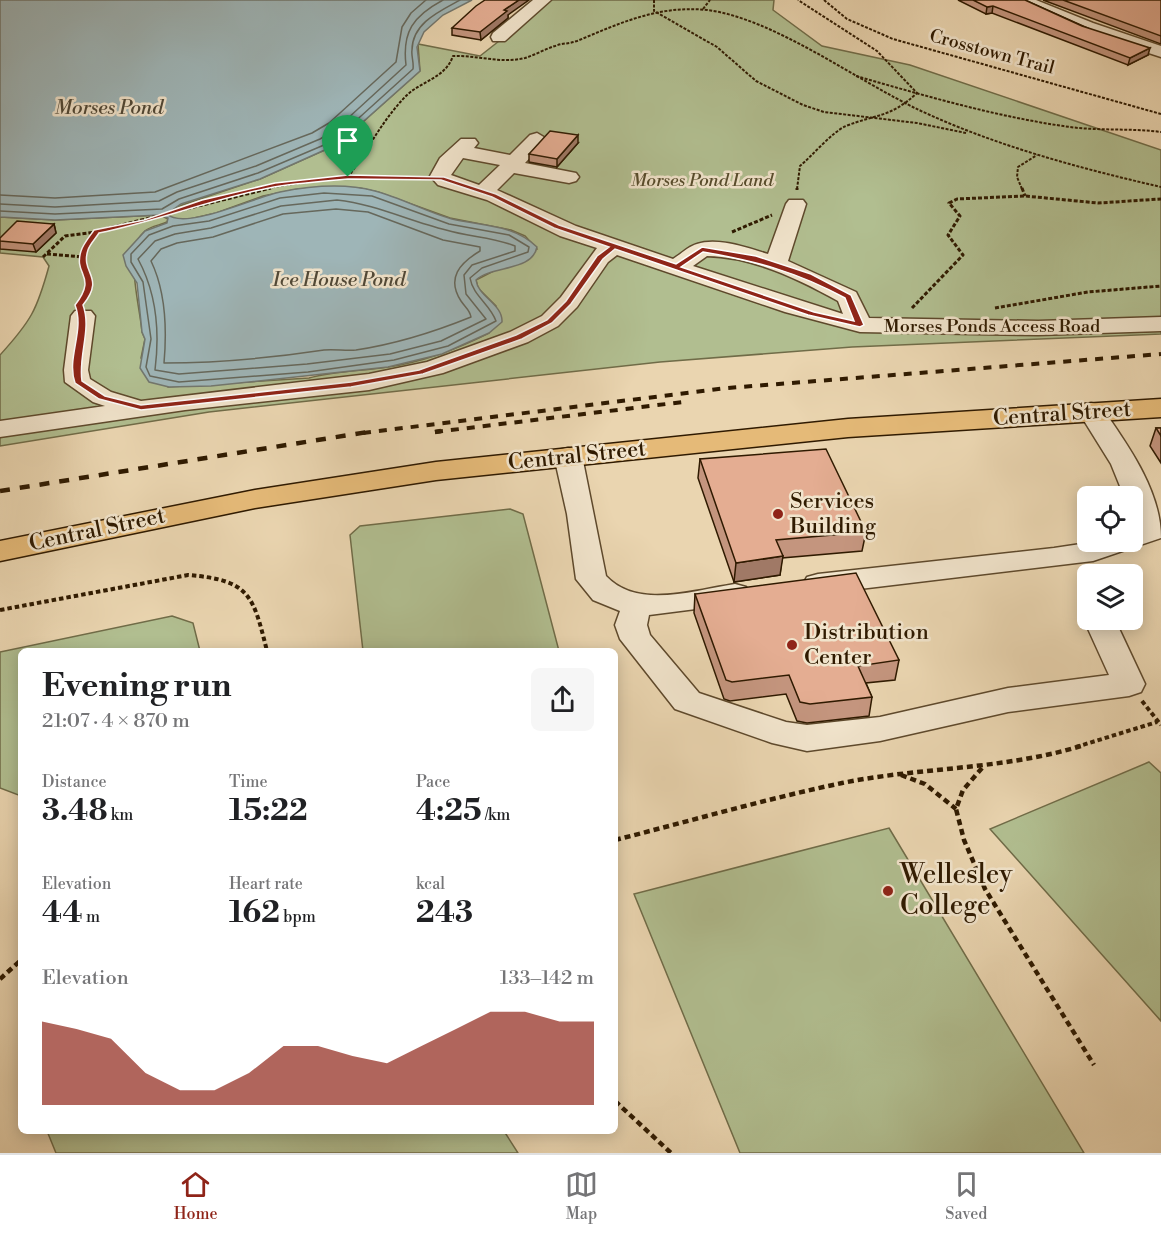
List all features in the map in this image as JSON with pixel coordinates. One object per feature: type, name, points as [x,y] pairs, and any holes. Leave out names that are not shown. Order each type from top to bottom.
[{"type":"main road","name":"Central Street","points":[[0,551],[161,516],[336,485],[568,456],[848,428],[1161,408]]},
{"type":"street","points":[[499,37],[543,0]]},
{"type":"street","points":[[1022,0],[1087,27],[1161,52]]},
{"type":"street","points":[[484,192],[537,139]]},
{"type":"street","points":[[442,178],[442,169],[463,147],[513,164],[570,177]]},
{"type":"street","name":"Morses Ponds Access Road","points":[[442,178],[484,192],[556,227],[590,229],[614,246],[811,313],[860,325],[1048,328],[1161,324]]},
{"type":"street","points":[[775,265],[796,204]]},
{"type":"street","points":[[0,429],[141,407],[351,384],[406,375],[441,366],[519,337],[550,321],[569,302],[600,257],[614,246]]},
{"type":"street","points":[[676,267],[702,249],[775,265],[809,276],[848,297],[860,325]]},
{"type":"street","points":[[83,316],[76,370],[78,382],[102,398],[141,407]]},
{"type":"street","points":[[1091,411],[1125,464],[1134,486]]},
{"type":"street","points":[[568,456],[581,514],[591,579],[597,588],[637,605],[664,605],[761,591]]},
{"type":"street","points":[[1143,509],[1152,531],[1143,534]]},
{"type":"street","points":[[795,586],[1093,563],[1108,552]]},
{"type":"street","points":[[637,605],[631,625],[636,639],[687,701],[784,734],[807,738],[880,729],[1008,700],[1130,684],[1105,630]]},
{"type":"path","points":[[654,0],[654,11]]},
{"type":"path","points":[[703,10],[710,0]]},
{"type":"path","points":[[798,0],[878,51],[917,93]]},
{"type":"path","name":"Crosstown Trail","points":[[824,0],[832,10],[860,26],[893,39],[1161,114]]},
{"type":"path","points":[[348,177],[361,161],[378,129],[404,97],[427,79],[443,73],[452,62],[453,56],[465,55],[495,61],[525,58],[556,45],[574,42],[607,24],[654,11],[703,10],[723,14],[784,36],[905,104],[973,135]]},
{"type":"path","points":[[654,11],[717,47],[756,81],[803,105],[824,112],[879,118],[973,135],[1037,155],[1161,187]]},
{"type":"path","points":[[852,75],[973,109],[1046,123],[1085,129],[1161,132]]},
{"type":"path","points":[[724,235],[796,204],[800,166],[844,128],[879,118],[905,104],[917,93]]},
{"type":"path","points":[[1025,196],[1017,177],[1018,167],[1037,155]]},
{"type":"path","points":[[43,257],[65,236],[146,221],[184,208],[275,185],[348,177],[442,178]]},
{"type":"path","points":[[910,310],[963,255],[948,235],[960,216],[949,203],[957,199],[1025,196],[1098,203],[1161,199]]},
{"type":"path","points":[[83,316],[79,305],[88,294],[90,283],[84,256],[88,244],[97,231]]},
{"type":"path","points":[[47,254],[84,256]]},
{"type":"path","points":[[0,610],[188,575],[211,576],[228,581],[242,589],[255,603],[266,648]]},
{"type":"path","points":[[618,839],[842,783],[901,774],[983,767],[1046,757],[1157,722]]},
{"type":"path","points":[[983,767],[963,790],[956,809],[964,840],[985,889],[1094,1065]]},
{"type":"path","points":[[901,774],[925,784],[956,809]]},
{"type":"path","points":[[0,979],[18,963]]},
{"type":"path","points":[[618,1104],[671,1153]]},
{"type":"green space","name":"Morses Pond Land","points":[[551,0],[774,0],[773,10],[822,46],[910,65],[1161,150],[1161,334],[852,347],[660,362],[209,412],[0,446],[0,355],[32,314],[41,294],[49,266],[43,257],[0,253],[0,217],[55,220],[160,215],[168,219],[167,222],[147,229],[138,239],[135,250],[134,278],[145,339],[141,358],[168,387],[309,378],[338,372],[388,367],[440,354],[489,333],[496,306],[478,288],[476,280],[537,249],[525,236],[511,230],[450,218],[378,192],[360,188],[298,189],[263,196],[216,213],[185,220],[174,219],[167,214],[176,207],[260,179],[338,144],[420,71],[418,44],[480,56]]},
{"type":"green space","points":[[510,509],[523,514],[558,648],[363,648],[350,535],[360,526]]},
{"type":"green space","points":[[172,616],[193,623],[199,648],[19,648]]},
{"type":"green space","points":[[18,648],[18,795],[0,788],[0,652]]},
{"type":"green space","points":[[1149,762],[1161,773],[1161,1021],[990,829]]},
{"type":"green space","points":[[889,828],[1084,1153],[740,1153],[634,894]]},
{"type":"green space","points":[[48,1134],[506,1134],[518,1153],[56,1153]]},
{"type":"water","points":[[0,0],[472,0],[443,15],[424,32],[417,47],[420,71],[338,144],[260,179],[181,204],[167,214],[176,218],[204,216],[280,192],[340,186],[364,188],[395,197],[452,219],[508,230],[528,239],[537,247],[534,255],[528,261],[483,275],[476,280],[481,291],[499,310],[502,322],[489,333],[442,354],[388,367],[211,386],[169,387],[149,382],[140,368],[145,339],[142,332],[137,283],[126,266],[123,255],[145,231],[167,223],[168,218],[160,215],[55,220],[0,217]]},
{"type":"building","points":[[485,0],[519,0],[480,32],[452,28],[476,6]]},
{"type":"building","points":[[973,0],[1025,0],[1082,26],[1150,48],[1130,58]]},
{"type":"building","points":[[1063,0],[1161,0],[1161,36]]},
{"type":"building","points":[[550,131],[578,135],[557,159],[529,154]]},
{"type":"building","points":[[17,221],[54,224],[33,244],[0,241],[0,238]]},
{"type":"building","name":"Services Building","points":[[826,449],[866,532],[776,540],[783,556],[736,563],[700,459]]},
{"type":"building","name":"Distribution Center","points":[[856,573],[899,660],[858,666],[872,697],[810,704],[800,702],[789,675],[732,682],[726,680],[695,594]]},
{"type":"railway","points":[[363,433],[727,388],[1161,354]]},
{"type":"railway","points":[[441,431],[435,432],[683,402]]},
{"type":"railway","points":[[0,491],[374,431]]},
{"type":"place","name":"Services Building","points":[[778,514]]},
{"type":"place","name":"Distribution Center","points":[[792,645]]},
{"type":"place","name":"Wellesley College","points":[[888,891]]},
{"type":"route","points":[[348,177],[442,178],[450,183],[494,196],[556,227],[585,236],[676,267],[702,249],[756,258],[809,276],[848,297],[854,306],[860,325],[811,313],[614,246],[600,257],[569,302],[550,321],[519,337],[420,372],[351,384],[141,407],[102,398],[78,382],[76,370],[83,316],[79,305],[88,294],[90,283],[84,264],[84,250],[97,231],[146,221],[204,202],[275,185],[313,179],[348,177]]},
{"type":"water label","name":"Morses Pond","points":[[109,108]]},
{"type":"water label","name":"Ice House Pond","points":[[339,280]]}]
